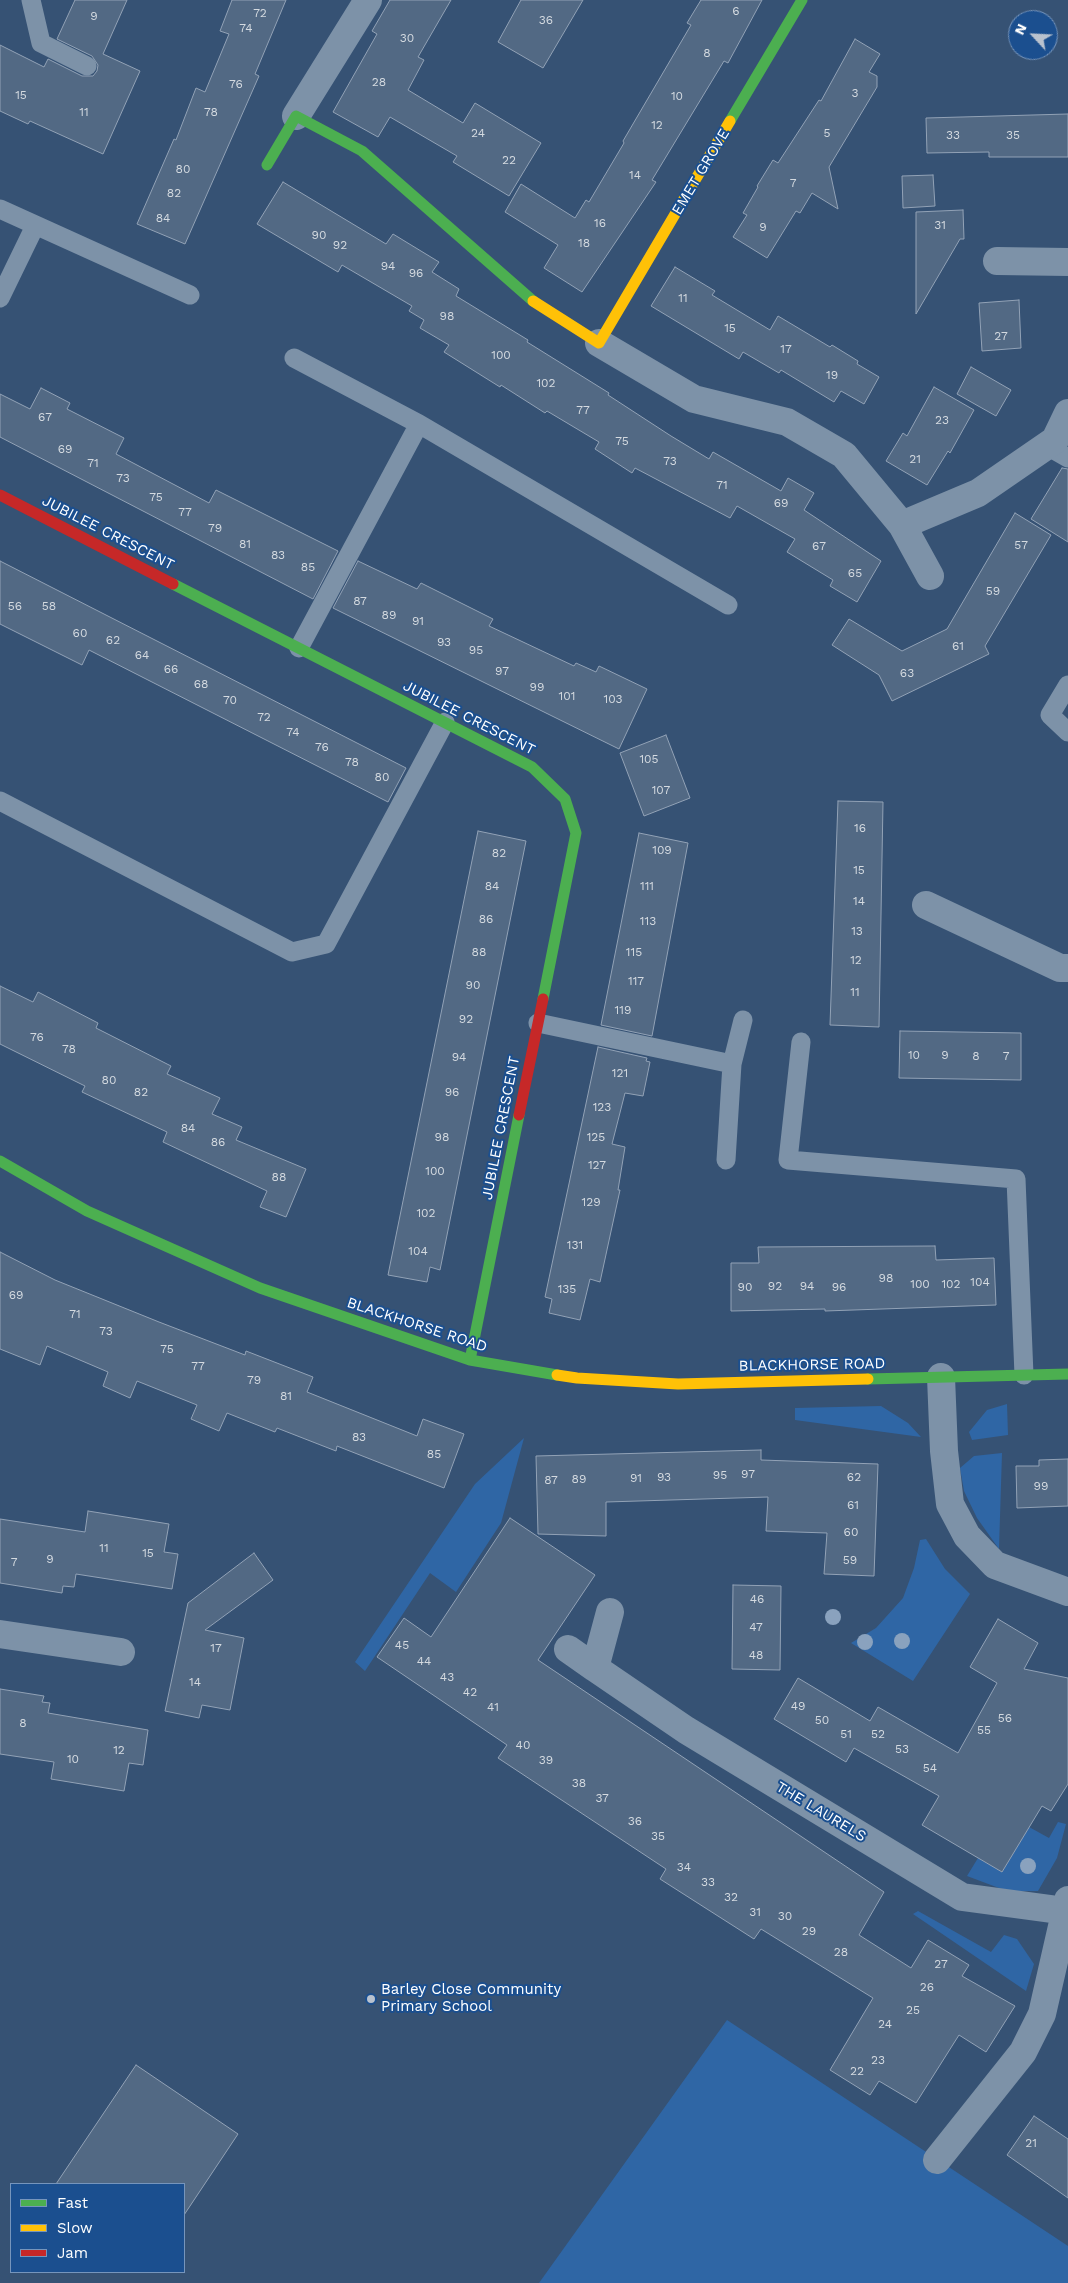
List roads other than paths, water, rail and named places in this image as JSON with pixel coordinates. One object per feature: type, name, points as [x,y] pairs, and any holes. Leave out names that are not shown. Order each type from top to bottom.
[{"type":"street","points":[[267,165],[368,0]]},
{"type":"street","name":"EMET GROVE","points":[[599,343],[802,0]]},
{"type":"street","points":[[296,116],[362,151],[524,295],[599,343],[694,399],[787,422],[844,454],[902,525],[930,576]]},
{"type":"street","points":[[996,261],[1068,262]]},
{"type":"street","points":[[902,525],[978,493],[1057,452],[1055,440],[1068,413]]},
{"type":"street","name":"JUBILEE CRESCENT","points":[[0,495],[532,767],[565,799],[576,833],[470,1360]]},
{"type":"street","points":[[926,906],[1060,968],[1068,968]]},
{"type":"street","name":"BLACKHORSE ROAD","points":[[0,1161],[87,1211],[260,1288],[470,1360],[577,1378],[678,1384],[1068,1374]]},
{"type":"street","points":[[941,1377],[944,1451],[950,1504],[967,1536],[995,1565],[1068,1592]]},
{"type":"street","points":[[595,1668],[610,1612]]},
{"type":"street","points":[[0,1634],[121,1652]]},
{"type":"street","name":"THE LAURELS","points":[[568,1649],[686,1730],[962,1897],[1067,1906],[1042,2014],[1023,2052],[936,2160]]},
{"type":"lane","points":[[31,0],[41,44],[87,66]]},
{"type":"lane","points":[[0,209],[190,294]]},
{"type":"lane","points":[[0,298],[35,226]]},
{"type":"lane","points":[[294,358],[419,424],[728,605]]},
{"type":"lane","points":[[300,648],[419,424]]},
{"type":"lane","points":[[1068,685],[1050,715],[1068,732]]},
{"type":"lane","points":[[0,801],[292,952],[326,944],[445,722]]},
{"type":"lane","points":[[726,1160],[732,1064],[742,1020]]},
{"type":"lane","points":[[538,1023],[732,1064]]},
{"type":"lane","points":[[800,1042],[788,1160],[1016,1179],[1024,1375]]},
{"type":"place","name":"Barley Close Community Primary School","points":[[371,1999]]}]
